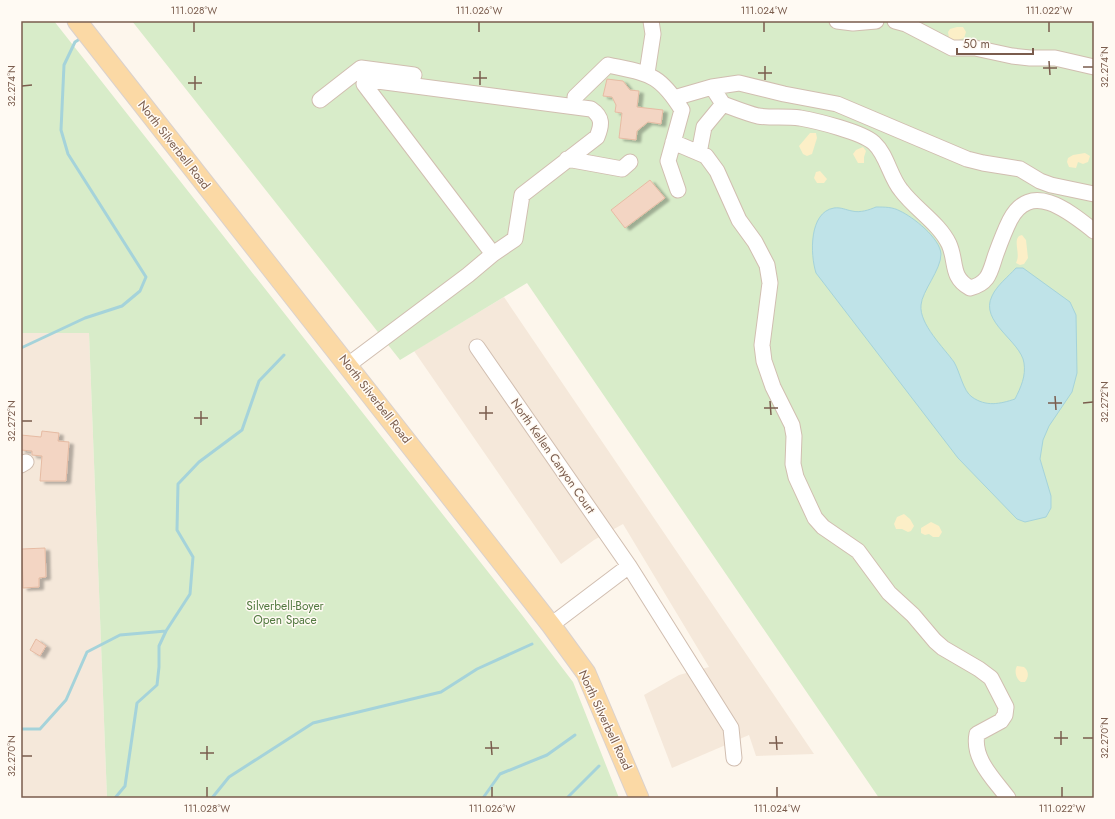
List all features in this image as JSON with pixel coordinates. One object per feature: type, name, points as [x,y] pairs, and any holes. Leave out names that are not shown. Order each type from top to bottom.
[{"type":"main road","name":"North Silverbell Road","points":[[77,21],[551,625],[586,673],[639,798]]},
{"type":"street","points":[[647,73],[654,34],[651,21]]},
{"type":"street","points":[[837,21],[876,21]]},
{"type":"street","points":[[895,21],[906,24],[952,48],[975,48],[1012,56],[1030,58],[1055,58],[1094,67]]},
{"type":"street","points":[[575,97],[608,65],[647,73],[669,90],[682,110],[668,161],[678,190]]},
{"type":"street","points":[[320,100],[361,68],[595,100],[603,106],[598,113]]},
{"type":"street","points":[[348,365],[468,275],[493,254],[515,239],[522,195],[597,137],[601,127],[601,120],[598,113],[591,109],[370,80],[364,84],[493,254]]},
{"type":"street","points":[[674,98],[712,86],[739,83],[784,94],[837,104],[967,158],[983,163],[1020,168],[1040,181],[1094,194]]},
{"type":"street","points":[[712,86],[723,104],[756,115],[800,118],[858,134],[874,143],[899,189],[913,205],[942,232],[949,244],[953,256],[956,275],[962,283],[970,288],[981,285],[988,276],[1011,218],[1020,207],[1034,200],[1052,202],[1075,216],[1094,231]]},
{"type":"street","points":[[699,153],[704,127],[723,104]]},
{"type":"street","points":[[673,142],[706,156],[717,172],[739,220],[755,242],[766,265],[770,283],[762,345],[764,362],[773,387],[792,425],[796,477],[815,518],[823,527],[858,551],[889,593],[913,615],[935,641],[943,648],[979,669],[991,678],[1006,707],[1005,716],[1001,721],[977,734],[975,745],[979,758],[1008,798]]},
{"type":"street","points":[[567,159],[622,169],[630,162]]},
{"type":"street","name":"North Kellen Canyon Court","points":[[477,347],[629,566],[731,728],[734,758]]},
{"type":"street","points":[[551,625],[629,566]]},
{"type":"shaded area","points":[[504,297],[814,754],[756,756],[749,735],[672,768],[644,695],[679,675],[709,667],[623,524],[594,540],[561,564],[414,351]]},
{"type":"shaded area","points":[[21,333],[89,333],[107,798],[21,798]]},
{"type":"green space","name":"Silverbell-Boyer Open Space","points":[[21,21],[54,21],[522,615],[573,682],[619,798],[107,798],[89,333],[21,333]]},
{"type":"green space","points":[[132,21],[1094,21],[1094,798],[879,798],[527,283],[400,360]]},
{"type":"sand","points":[[963,27],[966,32],[964,38],[955,41],[949,38],[948,32],[950,29]]},
{"type":"sand","points":[[810,133],[816,133],[817,138],[812,154],[807,156],[803,154],[799,146]]},
{"type":"sand","points":[[863,147],[866,151],[864,163],[858,163],[853,154],[856,150]]},
{"type":"sand","points":[[1085,153],[1090,156],[1088,162],[1083,164],[1078,162],[1076,168],[1069,167],[1067,162],[1068,158],[1073,155]]},
{"type":"sand","points":[[820,171],[827,179],[824,183],[817,183],[814,178],[816,172]]},
{"type":"sand","points":[[1022,235],[1026,240],[1028,258],[1024,264],[1020,265],[1016,263],[1018,256],[1017,239]]},
{"type":"sand","points":[[904,514],[910,519],[914,526],[911,531],[908,532],[902,529],[896,529],[894,524],[897,517]]},
{"type":"sand","points":[[931,522],[939,526],[942,532],[939,537],[933,537],[929,534],[925,535],[921,533],[921,528]]},
{"type":"sand","points":[[1017,666],[1024,667],[1028,672],[1025,682],[1019,681],[1017,677]]},
{"type":"water","points":[[876,207],[892,208],[905,214],[925,229],[936,241],[941,254],[940,260],[922,299],[921,312],[928,328],[954,362],[966,390],[977,400],[993,404],[1015,399],[1024,377],[1024,363],[1021,355],[996,323],[991,314],[990,305],[992,296],[1003,281],[1016,268],[1023,268],[1070,302],[1076,315],[1077,373],[1072,392],[1049,426],[1043,440],[1040,459],[1051,496],[1051,508],[1046,517],[1025,522],[1017,519],[958,458],[816,273],[812,245],[813,235],[820,217],[826,211],[834,208],[858,212]]},
{"type":"building","points":[[607,79],[623,81],[630,90],[639,91],[637,107],[663,110],[661,124],[648,122],[637,131],[636,140],[619,138],[622,113],[615,112],[616,105],[612,97],[603,96]]},
{"type":"building","points":[[650,180],[665,198],[625,228],[611,210]]},
{"type":"building","points":[[42,431],[59,433],[58,441],[69,442],[66,481],[40,481],[42,456],[32,455],[32,451],[21,450],[21,435],[41,437]]},
{"type":"building","points":[[45,548],[46,577],[39,578],[39,587],[23,588],[22,549]]},
{"type":"building","points":[[36,639],[46,646],[40,656],[30,650]]},
{"type":"waterway","points":[[21,348],[85,318],[122,306],[140,291],[146,277],[68,154],[61,130],[64,65],[75,42],[83,37]]},
{"type":"waterway","points":[[115,798],[125,786],[137,703],[157,685],[159,646],[166,631],[190,594],[193,557],[177,530],[178,484],[199,462],[242,430],[259,381],[284,355]]},
{"type":"waterway","points":[[21,729],[40,729],[66,700],[87,652],[120,635],[166,631]]},
{"type":"waterway","points":[[212,798],[229,777],[313,723],[441,692],[477,669],[532,644]]},
{"type":"waterway","points":[[483,798],[500,774],[547,755],[575,735]]},
{"type":"waterway","points":[[567,798],[599,766]]}]
